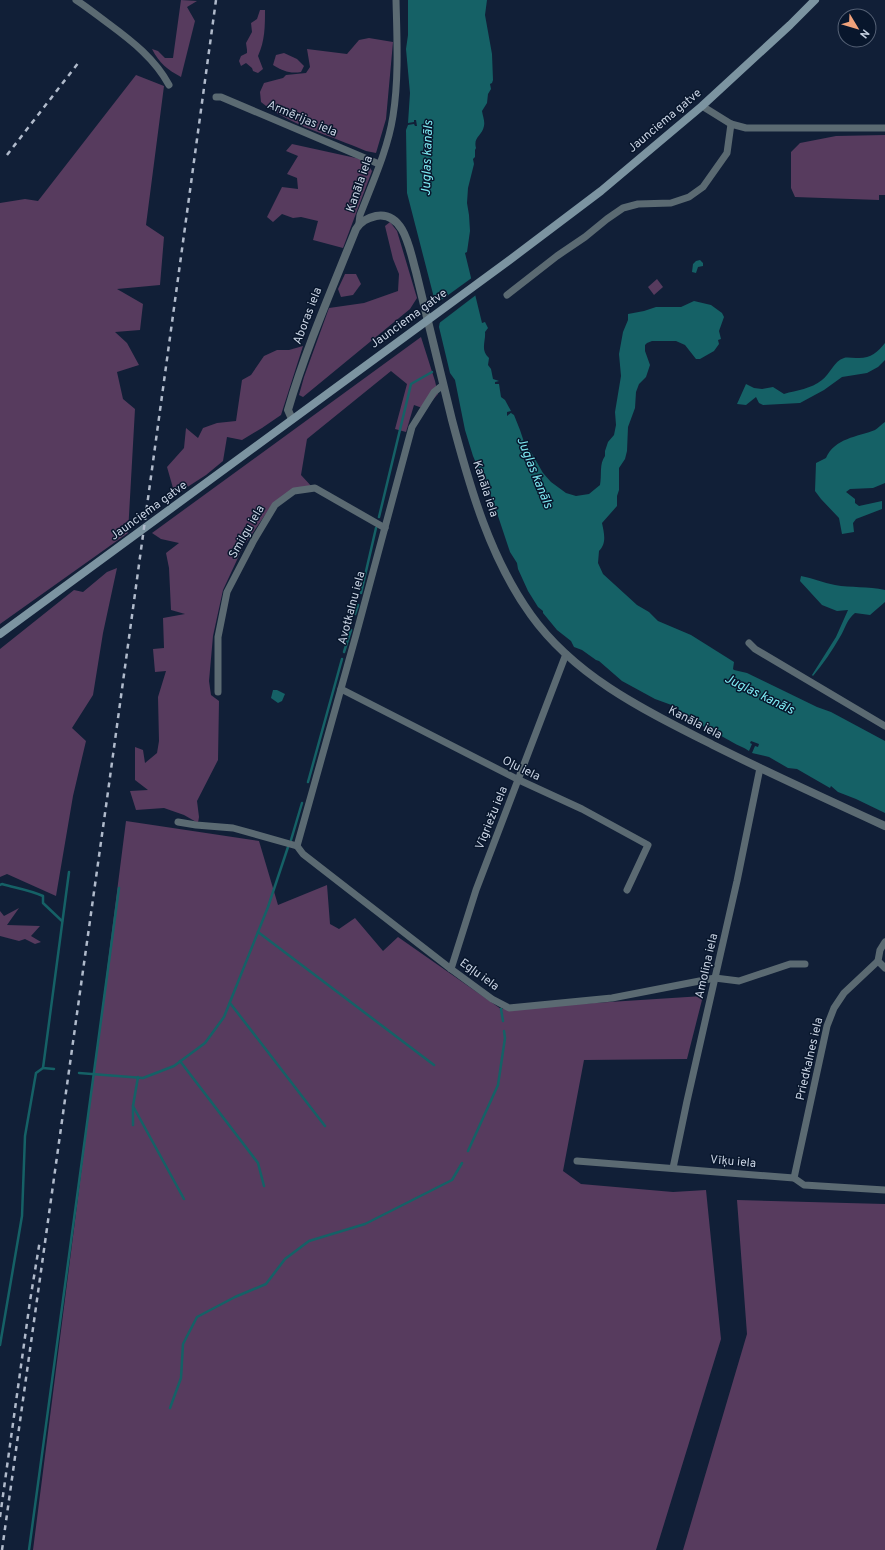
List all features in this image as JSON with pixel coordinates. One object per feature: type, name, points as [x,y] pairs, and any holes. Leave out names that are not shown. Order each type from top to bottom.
[{"type":"main road","name":"Jaunciema gatve","points":[[0,634],[168,512],[601,191],[702,106],[815,0]]},
{"type":"street","points":[[76,0],[135,44],[157,66],[169,85]]},
{"type":"street","name":"Kanāla iela","points":[[359,224],[360,215],[388,138],[393,118],[396,90],[396,0]]},
{"type":"street","name":"Armērijas iela","points":[[216,97],[221,97],[251,109],[379,164]]},
{"type":"street","points":[[702,106],[731,124],[746,128],[885,128]]},
{"type":"street","points":[[507,296],[557,256],[623,208],[638,204],[671,203],[689,197],[703,187],[727,153],[731,124]]},
{"type":"street","name":"Kanāla iela","points":[[359,224],[367,218],[384,216],[391,218],[402,229],[416,272],[461,454],[481,518],[490,542],[514,589],[532,616],[566,654],[605,685],[634,704],[760,768],[885,826]]},
{"type":"street","name":"Aboras iela","points":[[292,419],[288,410],[295,387],[314,333],[359,224]]},
{"type":"street","name":"Avotkalnu iela","points":[[297,846],[412,427],[434,392],[443,385]]},
{"type":"street","name":"Smilgu iela","points":[[218,692],[218,637],[227,592],[254,540],[275,505],[294,491],[315,488],[385,528]]},
{"type":"street","points":[[749,644],[801,677],[885,726]]},
{"type":"street","name":"Vīgriežu iela","points":[[451,969],[476,890],[566,654]]},
{"type":"street","name":"Oļu iela","points":[[341,690],[519,780],[582,809],[648,845],[627,890]]},
{"type":"street","name":"Amoliņa iela","points":[[673,1168],[751,818],[760,768]]},
{"type":"street","name":"Egļu iela","points":[[178,822],[233,828],[297,846],[303,854],[451,969],[492,999],[509,1008],[612,998],[715,978],[738,981],[790,964],[805,964]]},
{"type":"street","points":[[885,942],[880,950],[878,961],[885,968]]},
{"type":"street","name":"Priedkalnes iela","points":[[794,1178],[827,1026],[834,1008],[844,992],[878,961]]},
{"type":"street","name":"Vīķu iela","points":[[577,1161],[794,1178],[804,1185],[885,1190]]},
{"type":"shaded area","points":[[181,0],[197,1],[187,7],[195,21],[181,77],[164,66],[152,49],[158,51],[165,58],[173,58]]},
{"type":"shaded area","points":[[260,10],[265,10],[265,22],[263,39],[258,56],[263,69],[258,73],[253,71],[252,68],[246,63],[241,66],[239,61],[241,56],[247,53],[246,43],[252,32],[251,23],[257,19]]},
{"type":"shaded area","points":[[369,38],[393,42],[386,119],[376,153],[366,151],[311,130],[284,117],[261,102],[260,92],[264,83],[283,78],[286,75],[306,73],[310,67],[307,49],[347,54],[359,40]]},
{"type":"shaded area","points":[[284,53],[297,59],[304,66],[301,72],[287,72],[273,65],[276,55]]},
{"type":"shaded area","points":[[136,75],[164,86],[146,225],[164,237],[160,285],[117,289],[143,304],[140,330],[115,332],[127,343],[139,365],[117,372],[123,399],[135,409],[128,533],[0,624],[0,203],[25,199],[38,201]]},
{"type":"shaded area","points":[[885,135],[885,195],[879,195],[879,200],[795,197],[791,188],[791,152],[800,143],[836,136]]},
{"type":"shaded area","points":[[292,144],[365,160],[372,171],[343,248],[313,240],[318,221],[301,217],[293,218],[282,214],[273,222],[267,217],[282,187],[298,189],[297,178],[287,174],[298,156],[286,151]]},
{"type":"shaded area","points":[[390,222],[397,231],[417,298],[410,309],[303,397],[299,395],[329,308],[364,303],[398,291],[399,274],[393,259],[385,226]]},
{"type":"shaded area","points":[[345,274],[356,274],[361,284],[353,295],[341,297],[338,289]]},
{"type":"shaded area","points":[[657,279],[663,287],[654,295],[648,287]]},
{"type":"shaded area","points":[[421,337],[438,394],[425,409],[414,405],[406,432],[395,429],[407,384],[391,371],[307,439],[301,475],[313,488],[309,487],[272,505],[243,547],[223,590],[213,636],[209,681],[211,695],[219,701],[218,760],[197,801],[199,817],[198,823],[184,815],[164,808],[136,810],[130,791],[148,790],[135,780],[135,747],[143,750],[145,763],[157,753],[159,741],[158,697],[166,671],[155,672],[153,649],[164,648],[163,618],[185,614],[171,610],[169,568],[166,553],[179,543],[161,539],[152,533]]},
{"type":"shaded area","points":[[303,346],[281,415],[242,440],[227,437],[223,461],[206,475],[175,495],[167,467],[184,448],[186,428],[198,438],[203,428],[217,423],[236,421],[242,380],[251,375],[264,356],[277,350],[289,350]]},
{"type":"shaded area","points":[[117,568],[103,633],[93,695],[72,728],[86,741],[73,796],[56,896],[7,874],[0,877],[0,649],[74,590],[83,592],[107,572]]},
{"type":"shaded area","points":[[126,821],[259,841],[278,905],[327,885],[330,924],[339,929],[355,918],[383,951],[398,937],[501,1009],[703,996],[687,1059],[584,1060],[563,1171],[581,1184],[673,1192],[706,1190],[721,1339],[656,1550],[33,1550]]},
{"type":"shaded area","points":[[19,908],[7,925],[40,926],[31,936],[41,942],[35,944],[25,939],[19,941],[0,936],[0,911],[4,916]]},
{"type":"shaded area","points":[[737,1200],[885,1204],[885,1550],[683,1550],[747,1334]]},
{"type":"water","name":"Juglas kanāls","points":[[408,0],[487,0],[485,15],[492,54],[493,80],[490,84],[491,89],[488,94],[487,103],[482,111],[484,126],[475,144],[475,157],[473,159],[474,164],[468,188],[467,203],[470,231],[467,252],[465,253],[482,323],[485,322],[488,328],[485,332],[484,349],[489,358],[488,365],[491,369],[493,379],[499,381],[495,382],[495,384],[499,384],[501,397],[505,400],[511,411],[507,412],[507,416],[512,412],[511,413],[514,415],[524,442],[543,473],[551,482],[566,493],[576,496],[589,494],[600,485],[601,466],[605,456],[605,451],[608,442],[614,435],[616,425],[615,412],[621,376],[619,354],[623,332],[628,320],[628,314],[656,307],[681,307],[694,301],[711,305],[722,313],[724,317],[719,331],[721,339],[718,340],[719,344],[714,351],[700,359],[696,359],[685,345],[676,341],[652,341],[645,345],[645,351],[650,365],[646,377],[639,384],[636,392],[635,408],[628,427],[627,451],[625,459],[619,468],[617,506],[602,523],[604,541],[602,548],[599,551],[598,563],[603,574],[637,605],[649,612],[658,621],[691,635],[734,662],[734,670],[747,673],[817,707],[831,712],[885,741],[885,813],[838,792],[831,786],[830,788],[797,769],[788,768],[769,757],[752,753],[755,746],[758,747],[759,744],[751,741],[750,743],[752,744],[749,751],[694,721],[686,716],[677,707],[655,699],[622,681],[599,661],[582,650],[574,647],[571,641],[557,630],[543,611],[538,607],[528,591],[518,569],[517,563],[510,552],[492,498],[473,456],[465,430],[455,380],[450,373],[439,327],[440,321],[407,193],[406,130],[408,125],[414,124],[417,126],[416,120],[408,123],[410,93],[406,49],[408,35]]},
{"type":"water","points":[[700,260],[703,263],[703,266],[698,267],[696,273],[692,272],[693,264]]},
{"type":"water","points":[[885,343],[885,360],[878,367],[867,373],[842,377],[824,390],[800,403],[763,405],[759,403],[756,397],[746,405],[737,404],[746,384],[754,388],[762,389],[773,387],[784,394],[804,389],[822,380],[837,362],[845,358],[861,358],[869,356],[879,350]]},
{"type":"water","points":[[885,422],[885,483],[873,488],[850,489],[846,492],[855,499],[855,503],[859,506],[882,501],[882,509],[856,519],[853,523],[854,532],[842,534],[839,518],[815,491],[816,463],[826,458],[830,451],[841,442],[875,430]]},
{"type":"water","points":[[801,576],[835,585],[885,590],[885,602],[870,615],[855,613],[852,615],[831,652],[813,676],[812,675],[836,637],[848,610],[837,611],[822,605],[800,581]]},
{"type":"water","points":[[273,690],[277,690],[285,694],[282,701],[278,703],[271,698]]},
{"type":"pier","points":[[473,277],[476,295],[438,324],[433,306]]},
{"type":"waterway","points":[[379,517],[411,384],[432,372]]},
{"type":"waterway","points":[[361,593],[376,528]]},
{"type":"waterway","points":[[355,614],[358,605]]},
{"type":"waterway","points":[[344,652],[351,630]]},
{"type":"waterway","points":[[308,782],[342,659]]},
{"type":"waterway","points":[[291,840],[302,803]]},
{"type":"waterway","points":[[79,1073],[143,1078],[174,1066],[205,1043],[224,1017],[268,907],[288,847]]},
{"type":"waterway","points":[[54,1069],[43,1068],[69,872]]},
{"type":"waterway","points":[[0,885],[2,884],[23,889],[43,896],[43,903],[62,921]]},
{"type":"waterway","points":[[29,1550],[119,888]]},
{"type":"waterway","points":[[258,932],[434,1065]]},
{"type":"waterway","points":[[230,1003],[325,1126]]},
{"type":"waterway","points":[[501,1009],[503,1021]]},
{"type":"waterway","points":[[468,1151],[498,1085],[505,1038],[504,1031]]},
{"type":"waterway","points":[[180,1061],[258,1163],[264,1186]]},
{"type":"waterway","points":[[0,1345],[22,1216],[25,1136],[36,1073],[43,1068]]},
{"type":"waterway","points":[[133,1125],[133,1106],[138,1077]]},
{"type":"waterway","points":[[133,1106],[184,1199]]},
{"type":"waterway","points":[[170,1408],[181,1378],[183,1344],[197,1317],[235,1297],[266,1284],[285,1259],[309,1241],[365,1224],[452,1180],[462,1163]]},
{"type":"railway","points":[[2,1550],[107,799],[216,0]]},
{"type":"railway","points":[[7,155],[79,62]]},
{"type":"railway","points":[[0,1517],[40,1240]]}]
